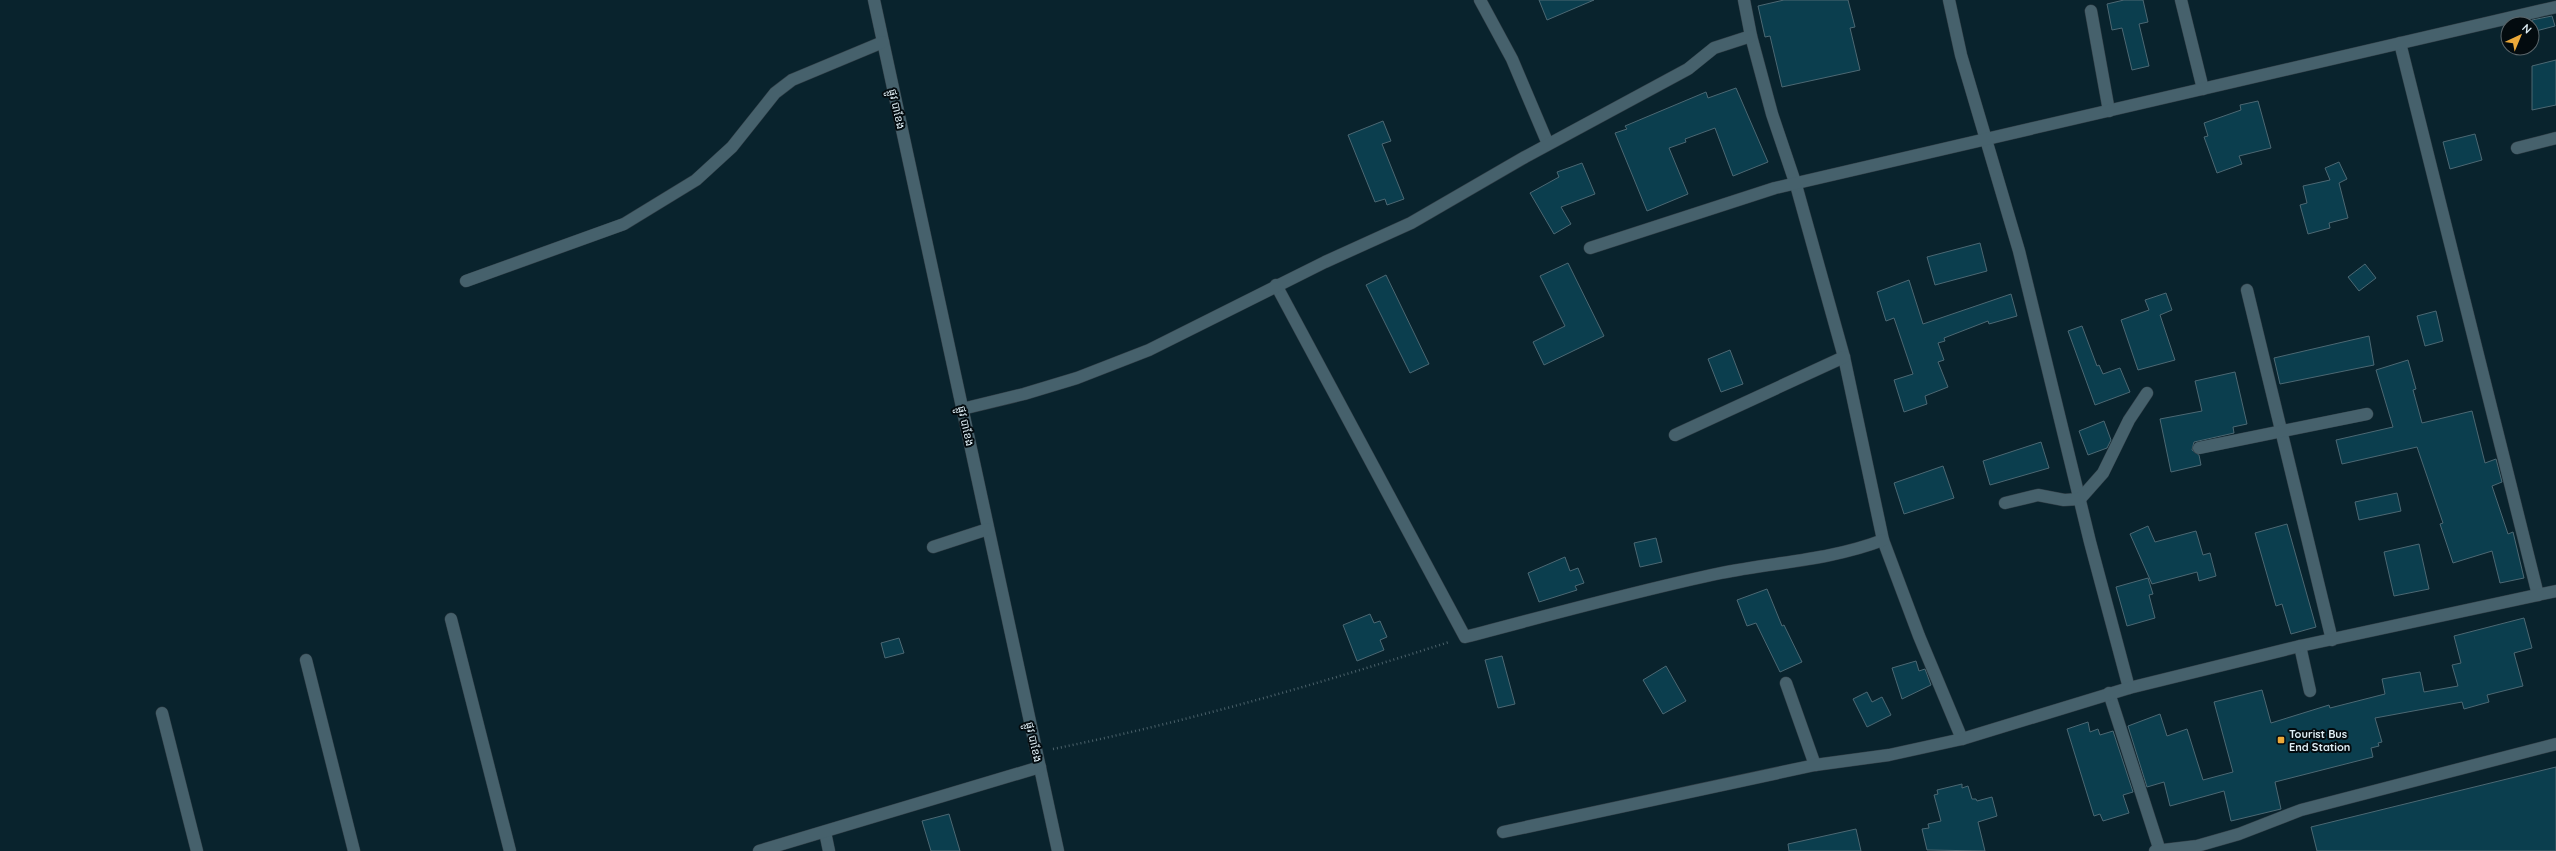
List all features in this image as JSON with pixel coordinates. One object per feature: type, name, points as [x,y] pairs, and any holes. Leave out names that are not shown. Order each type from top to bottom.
[{"type":"street","name":"ផ្លូវ បាខែង","points":[[874,0],[1058,851]]},
{"type":"street","points":[[1480,0],[1512,59],[1548,144]]},
{"type":"street","points":[[1744,0],[1751,36],[1781,144],[1796,185],[1844,357],[1883,540],[1919,636],[1962,739]]},
{"type":"street","points":[[1949,0],[1960,55],[2019,252],[2080,499],[2129,688]]},
{"type":"street","points":[[2181,0],[2203,89]]},
{"type":"street","points":[[1590,248],[1775,188],[1796,185],[2556,7]]},
{"type":"street","points":[[2091,11],[2109,112]]},
{"type":"street","points":[[962,409],[1024,394],[1113,366],[1276,285],[1410,223],[1548,144],[1688,69],[1714,48],[1751,36]]},
{"type":"street","points":[[466,281],[624,224],[696,180],[732,147],[775,93],[792,80],[883,42]]},
{"type":"street","points":[[2400,44],[2538,595]]},
{"type":"street","points":[[2517,148],[2556,138]]},
{"type":"street","points":[[1276,285],[1465,637],[1673,584],[1722,573],[1826,557],[1862,548],[1883,540]]},
{"type":"street","points":[[2247,290],[2332,640]]},
{"type":"street","points":[[1675,435],[1844,357]]},
{"type":"street","points":[[2005,503],[2038,495],[2064,500],[2080,499],[2103,473],[2129,420],[2147,393]]},
{"type":"street","points":[[2199,448],[2367,414]]},
{"type":"street","points":[[933,547],[988,529]]},
{"type":"street","points":[[1503,832],[1815,765],[1889,755],[1962,739],[2129,688],[2300,646],[2556,591]]},
{"type":"street","points":[[451,619],[510,851]]},
{"type":"street","points":[[2300,646],[2310,691]]},
{"type":"street","points":[[306,660],[354,851]]},
{"type":"street","points":[[1786,683],[1815,765]]},
{"type":"street","points":[[2109,693],[2159,850],[2197,846],[2239,834],[2301,810],[2556,744]]},
{"type":"street","points":[[162,713],[197,851]]},
{"type":"street","points":[[759,851],[1040,767]]},
{"type":"street","points":[[825,832],[829,851]]},
{"type":"path","points":[[1036,753],[1198,715],[1341,676],[1465,637]]},
{"type":"building","points":[[1539,0],[1594,0],[1547,20]]},
{"type":"building","points":[[1784,0],[1848,0],[1855,27],[1850,28],[1860,70],[1782,87],[1770,36],[1765,37],[1758,6]]},
{"type":"building","points":[[2124,0],[2143,0],[2148,22],[2139,24],[2149,66],[2132,70],[2122,28],[2112,30],[2107,4]]},
{"type":"building","points":[[2552,16],[2555,26],[2540,30],[2540,18]]},
{"type":"building","points":[[2556,60],[2556,105],[2532,110],[2532,66]]},
{"type":"building","points":[[1736,88],[1768,162],[1733,176],[1715,128],[1685,139],[1686,142],[1669,148],[1688,194],[1647,211],[1615,133],[1627,129],[1625,126],[1706,92],[1708,98]]},
{"type":"building","points":[[2258,101],[2271,148],[2239,156],[2242,164],[2217,173],[2204,137],[2208,136],[2204,123],[2241,110],[2240,105]]},
{"type":"building","points":[[1383,121],[1391,141],[1382,144],[1404,199],[1387,205],[1385,199],[1375,202],[1348,135]]},
{"type":"building","points":[[2475,134],[2482,160],[2450,169],[2443,142]]},
{"type":"building","points":[[2339,162],[2347,179],[2339,183],[2348,218],[2329,223],[2330,228],[2308,234],[2300,205],[2307,203],[2303,186],[2330,180],[2325,168]]},
{"type":"building","points":[[1582,163],[1595,194],[1561,207],[1571,224],[1554,234],[1530,193],[1559,177],[1557,172]]},
{"type":"building","points":[[1980,243],[1987,271],[1935,285],[1927,257]]},
{"type":"building","points":[[1568,263],[1604,336],[1544,365],[1533,342],[1565,326],[1540,276]]},
{"type":"building","points":[[2365,264],[2376,278],[2359,291],[2348,277]]},
{"type":"building","points":[[1386,275],[1429,364],[1410,373],[1366,285]]},
{"type":"building","points":[[1909,280],[1923,324],[2011,294],[2017,316],[1989,324],[1988,321],[1944,338],[1945,341],[1938,343],[1944,360],[1938,362],[1948,387],[1925,396],[1927,404],[1904,412],[1894,380],[1913,374],[1894,318],[1886,321],[1877,292]]},
{"type":"building","points":[[2166,293],[2172,310],[2160,315],[2175,360],[2138,370],[2121,320],[2149,310],[2145,300]]},
{"type":"building","points":[[2436,311],[2443,341],[2425,346],[2417,316]]},
{"type":"building","points":[[2082,326],[2097,366],[2099,365],[2103,374],[2120,368],[2130,392],[2095,405],[2068,331]]},
{"type":"building","points":[[2369,336],[2374,365],[2280,384],[2274,358]]},
{"type":"building","points":[[1730,350],[1743,384],[1721,392],[1708,359]]},
{"type":"building","points":[[2408,360],[2416,389],[2413,390],[2422,423],[2472,411],[2485,463],[2496,459],[2502,482],[2492,486],[2508,534],[2513,532],[2524,578],[2500,583],[2492,551],[2453,563],[2440,524],[2443,523],[2417,447],[2342,464],[2336,440],[2393,427],[2376,370]]},
{"type":"building","points":[[2235,372],[2247,424],[2233,427],[2234,433],[2194,442],[2192,450],[2199,455],[2201,465],[2171,472],[2160,419],[2202,411],[2195,381]]},
{"type":"building","points":[[2104,421],[2111,440],[2107,448],[2088,455],[2079,431]]},
{"type":"building","points":[[2041,442],[2049,468],[1990,485],[1983,461]]},
{"type":"building","points":[[1943,466],[1954,498],[1904,514],[1894,483]]},
{"type":"building","points":[[2397,493],[2401,511],[2359,520],[2355,502]]},
{"type":"building","points":[[2287,524],[2316,627],[2291,634],[2282,604],[2276,606],[2255,533]]},
{"type":"building","points":[[2148,526],[2155,542],[2196,531],[2203,555],[2210,553],[2216,576],[2199,581],[2197,572],[2152,584],[2130,534]]},
{"type":"building","points":[[1656,538],[1662,562],[1640,567],[1634,543]]},
{"type":"building","points":[[2419,544],[2429,589],[2394,596],[2384,552]]},
{"type":"building","points":[[1565,557],[1570,571],[1578,568],[1584,583],[1575,586],[1577,590],[1539,602],[1528,573]]},
{"type":"building","points":[[2148,578],[2153,594],[2149,595],[2155,618],[2127,626],[2116,587]]},
{"type":"building","points":[[1767,589],[1782,626],[1784,625],[1802,662],[1780,672],[1756,623],[1747,626],[1737,600]]},
{"type":"building","points":[[1370,614],[1374,623],[1380,621],[1387,637],[1380,640],[1384,650],[1357,661],[1343,625]]},
{"type":"building","points":[[2524,618],[2532,648],[2514,653],[2523,686],[2487,695],[2489,702],[2464,709],[2462,702],[2375,718],[2382,742],[2378,743],[2379,746],[2371,748],[2373,757],[2275,782],[2281,809],[2231,821],[2224,791],[2170,806],[2164,782],[2147,787],[2128,726],[2160,714],[2167,736],[2187,729],[2203,780],[2233,772],[2214,702],[2262,690],[2271,723],[2329,705],[2330,708],[2385,694],[2382,679],[2420,672],[2424,692],[2458,686],[2452,665],[2461,663],[2454,636]]},
{"type":"building","points":[[899,638],[904,653],[885,658],[881,643]]},
{"type":"building","points":[[1502,656],[1515,704],[1498,708],[1485,660]]},
{"type":"building","points":[[1916,661],[1919,671],[1925,669],[1931,685],[1902,699],[1892,668]]},
{"type":"building","points":[[1666,666],[1686,701],[1663,714],[1643,680]]},
{"type":"building","points":[[1867,692],[1872,702],[1882,697],[1891,715],[1867,727],[1853,699]]},
{"type":"building","points":[[2088,722],[2090,732],[2098,729],[2100,735],[2113,731],[2133,792],[2123,795],[2129,813],[2103,821],[2100,814],[2094,816],[2067,729]]},
{"type":"building","points":[[2556,767],[2556,851],[2317,851],[2311,827]]},
{"type":"building","points":[[1962,784],[1962,788],[1968,786],[1972,799],[1976,799],[1977,801],[1992,797],[1997,816],[1978,822],[1985,851],[1927,850],[1922,829],[1929,828],[1928,824],[1941,821],[1934,795],[1938,794],[1937,790]]},
{"type":"building","points":[[949,814],[960,851],[931,851],[922,821]]},
{"type":"building","points":[[1856,829],[1861,851],[1789,851],[1788,844]]},
{"type":"place","name":"Tourist Bus End Station","points":[[2281,740]]}]
